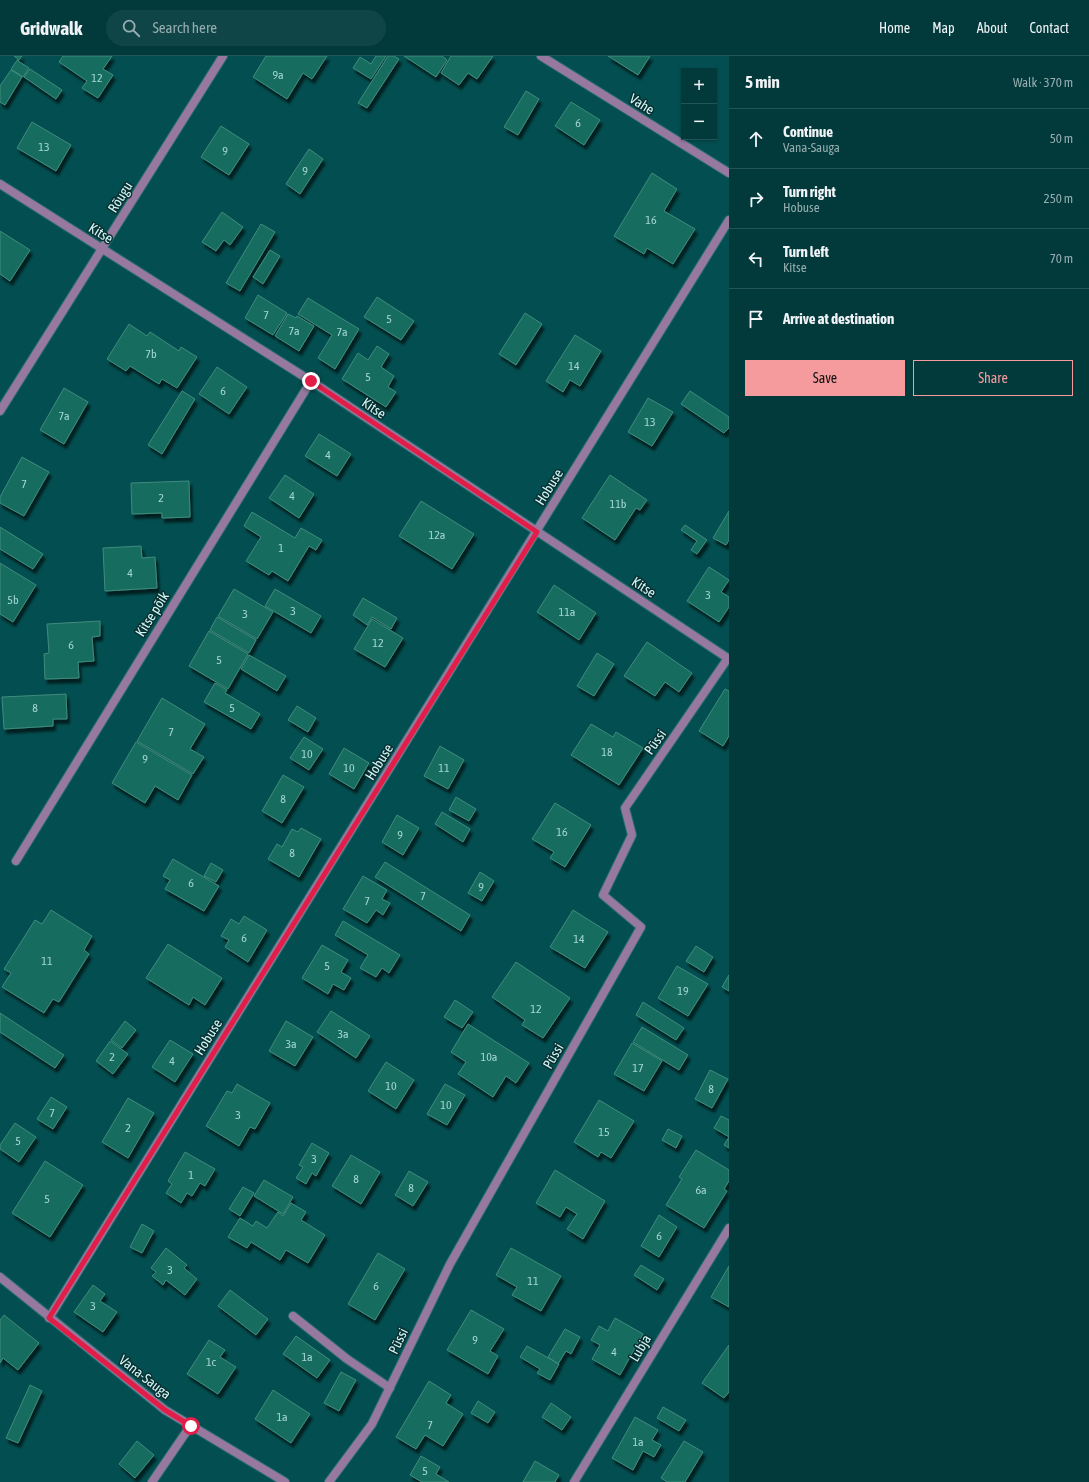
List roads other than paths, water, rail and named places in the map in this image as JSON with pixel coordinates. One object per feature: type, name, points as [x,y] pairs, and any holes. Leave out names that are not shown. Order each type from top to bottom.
[{"type":"street","name":"Rõugu","points":[[0,411],[103,250],[223,56]]},
{"type":"street","name":"Vahe","points":[[541,56],[729,173]]},
{"type":"street","name":"Kitse","points":[[0,184],[311,381],[729,659]]},
{"type":"street","name":"Hobuse","points":[[49,1318],[729,220]]},
{"type":"street","name":"Kitse põik","points":[[16,861],[311,381]]},
{"type":"street","name":"Püssi","points":[[329,1482],[372,1424],[450,1264],[641,927],[603,895],[632,835],[625,808],[729,659]]},
{"type":"street","name":"Lubja","points":[[574,1482],[729,1228]]},
{"type":"street","name":"Vana-Sauga","points":[[0,1276],[49,1318],[165,1410],[285,1482]]},
{"type":"street","points":[[293,1316],[347,1359],[390,1388]]},
{"type":"street","points":[[152,1482],[191,1426]]}]
